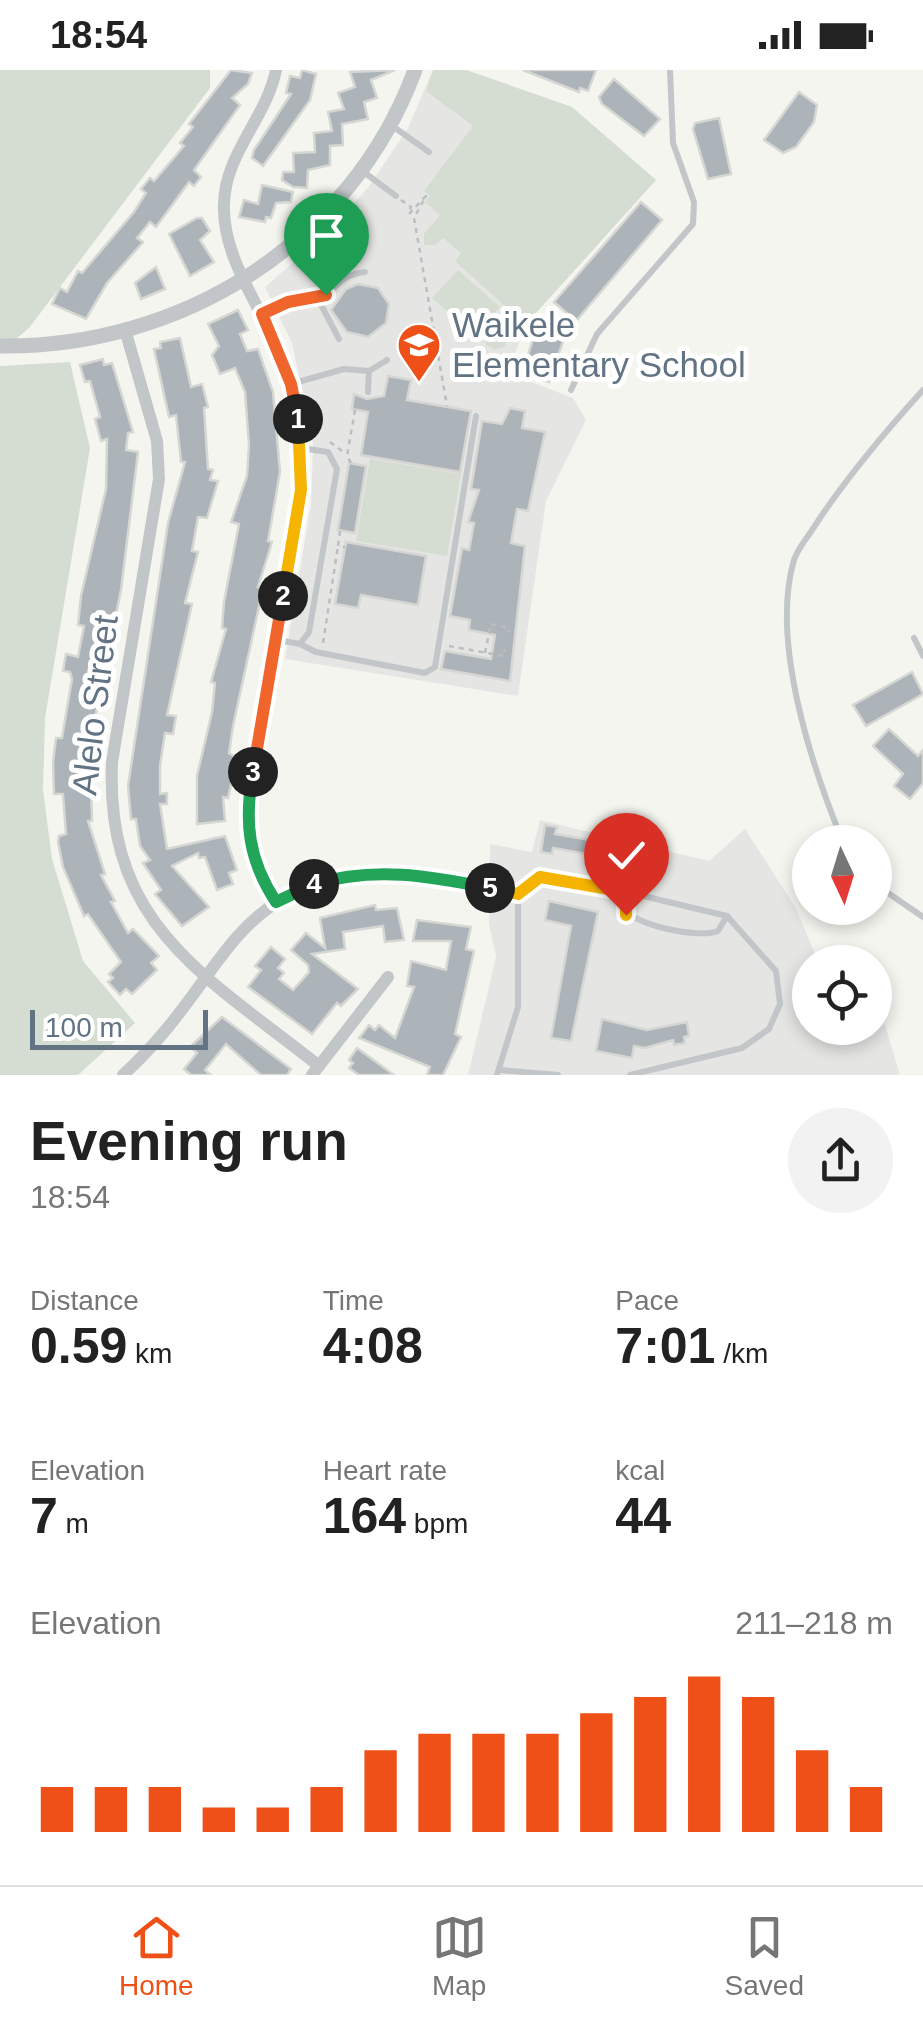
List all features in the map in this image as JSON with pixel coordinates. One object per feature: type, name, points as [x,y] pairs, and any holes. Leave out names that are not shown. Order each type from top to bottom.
[{"type":"street","points":[[276,70],[264,109],[235,155],[225,191],[226,232],[291,384],[302,448],[301,490],[246,817],[252,858],[276,902]]},
{"type":"street","points":[[0,346],[54,345],[126,333],[177,315],[245,279],[325,210],[360,169],[390,124],[415,70]]},
{"type":"street","name":"Alelo Street","points":[[126,333],[158,441],[159,479],[112,762],[112,822],[125,873],[147,916],[165,940],[315,1070]]},
{"type":"street","points":[[123,1075],[245,926],[276,902],[317,882],[350,875],[416,873]]},
{"type":"street","points":[[315,1070],[388,976]]},
{"type":"lane","points":[[571,390],[598,334],[693,224],[694,202],[673,143],[670,70]]},
{"type":"lane","points":[[390,124],[428,152]]},
{"type":"lane","points":[[360,169],[396,196]]},
{"type":"lane","points":[[262,314],[288,302],[318,299],[340,278],[365,272]]},
{"type":"lane","points":[[318,299],[338,339]]},
{"type":"lane","points":[[291,384],[344,368],[369,371],[387,360]]},
{"type":"lane","points":[[368,392],[369,371]]},
{"type":"lane","points":[[836,825],[802,712],[786,625],[794,558],[858,461],[923,390]]},
{"type":"lane","points":[[276,640],[300,644],[316,652],[425,673],[435,667],[476,416]]},
{"type":"lane","points":[[300,644],[309,632],[337,469],[328,452],[302,448]]},
{"type":"lane","points":[[914,638],[923,656]]},
{"type":"lane","points":[[416,873],[518,894],[540,877],[728,916],[776,971],[780,1004],[769,1029],[742,1048],[630,1075]]},
{"type":"lane","points":[[626,892],[623,908],[633,920],[703,936],[718,931],[728,916]]},
{"type":"lane","points":[[518,894],[518,1007],[498,1073],[558,1075]]},
{"type":"lane","points":[[892,896],[923,917]]},
{"type":"path","points":[[408,214],[423,195],[414,218],[447,406]]},
{"type":"path","points":[[396,196],[411,207],[408,214]]},
{"type":"path","points":[[408,214],[414,218]]},
{"type":"path","points":[[346,456],[355,410]]},
{"type":"path","points":[[330,442],[351,464]]},
{"type":"path","points":[[336,648],[323,646],[340,530]]},
{"type":"path","points":[[338,546],[345,547]]},
{"type":"path","points":[[486,653],[491,624],[509,628],[509,632]]},
{"type":"path","points":[[449,632],[446,646],[501,658],[505,649]]},
{"type":"shaded area","points":[[0,70],[210,70],[210,88],[29,328],[0,352]]},
{"type":"shaded area","name":"Waikele Elementary School","points":[[433,70],[466,70],[572,107],[656,180],[526,324],[508,373],[573,398],[586,420],[546,501],[518,696],[285,659],[311,504],[313,444],[292,343],[265,287],[333,228],[370,185],[408,128]]},
{"type":"shaded area","points":[[433,70],[466,70],[572,107],[656,180],[526,324],[517,317],[503,328],[508,336],[505,346],[495,350],[486,345],[485,335],[492,327],[502,328],[494,320],[506,307],[455,261],[461,253],[443,238],[435,245],[424,245],[424,234],[440,215],[425,202],[430,196],[424,191],[473,126],[426,91]]},
{"type":"shaded area","points":[[458,270],[500,307],[475,336],[432,298]]},
{"type":"shaded area","points":[[70,362],[90,448],[45,718],[43,790],[52,859],[83,961],[135,1023],[78,1075],[0,1075],[0,366]]},
{"type":"shaded area","points":[[370,459],[461,474],[447,556],[356,541]]},
{"type":"shaded area","points":[[540,820],[709,861],[745,829],[792,902],[792,925],[803,925],[811,945],[792,945],[792,1045],[891,1045],[900,1075],[468,1075],[496,957],[489,924],[490,844],[532,852]]},
{"type":"building","points":[[231,70],[252,73],[248,84],[232,98],[240,105],[194,170],[201,177],[194,186],[189,182],[156,227],[150,222],[137,238],[143,242],[107,283],[86,319],[52,304],[60,288],[67,292],[78,271],[82,273],[134,212],[146,193],[141,189],[150,178],[154,181],[184,146],[180,143],[193,127],[189,124]]},
{"type":"building","points":[[302,70],[316,74],[310,100],[263,166],[252,158],[254,150],[291,94],[286,93],[290,76],[300,78]]},
{"type":"building","points":[[395,70],[371,80],[377,98],[364,102],[368,119],[342,124],[343,145],[330,146],[330,165],[308,170],[307,188],[293,187],[282,180],[283,172],[294,172],[293,153],[315,152],[314,133],[332,131],[328,112],[344,109],[338,93],[355,87],[350,72]]},
{"type":"building","points":[[523,70],[596,70],[588,91],[580,88],[579,92]]},
{"type":"building","points":[[614,79],[660,119],[644,136],[602,104],[599,97]]},
{"type":"building","points":[[799,92],[817,105],[814,122],[796,147],[783,153],[764,140]]},
{"type":"building","points":[[719,118],[731,174],[708,179],[693,129],[695,123]]},
{"type":"building","points":[[262,185],[293,192],[291,202],[276,203],[271,218],[266,217],[265,222],[239,217],[244,200],[258,204]]},
{"type":"building","points":[[641,202],[662,220],[576,321],[554,302]]},
{"type":"building","points":[[202,218],[210,231],[200,240],[214,262],[190,276],[169,234]]},
{"type":"building","points":[[156,267],[165,289],[141,299],[135,283]]},
{"type":"building","points":[[358,284],[378,288],[389,304],[386,323],[368,337],[347,332],[331,310],[346,289]]},
{"type":"building","points":[[238,310],[248,330],[240,334],[247,351],[258,349],[273,392],[280,472],[268,541],[272,542],[258,587],[263,588],[233,726],[229,753],[237,758],[228,798],[223,797],[225,821],[197,824],[197,776],[212,712],[215,683],[211,682],[226,629],[222,628],[224,602],[239,524],[231,522],[247,476],[249,445],[245,392],[235,368],[220,374],[212,355],[219,346],[208,324]]},
{"type":"building","points":[[540,318],[568,327],[549,382],[522,373]]},
{"type":"building","points":[[180,338],[191,387],[202,384],[208,407],[204,408],[208,469],[213,470],[210,480],[218,481],[207,518],[198,517],[192,551],[198,552],[185,603],[192,604],[167,715],[176,716],[173,734],[165,733],[160,766],[160,794],[167,793],[167,804],[160,804],[167,849],[225,836],[237,870],[229,873],[233,884],[217,890],[205,857],[199,858],[198,853],[172,866],[209,907],[182,926],[155,894],[161,890],[143,863],[150,860],[140,846],[136,819],[131,819],[128,786],[168,523],[185,462],[181,462],[176,415],[169,417],[154,349],[161,348],[160,342]]},
{"type":"building","points":[[103,359],[104,365],[112,363],[133,432],[128,433],[126,450],[138,452],[121,590],[90,742],[92,821],[88,821],[105,874],[101,875],[115,901],[111,902],[128,933],[133,929],[159,956],[151,963],[157,970],[132,994],[126,989],[120,995],[108,982],[113,978],[109,974],[121,962],[88,914],[84,916],[63,867],[58,842],[59,836],[66,834],[63,794],[54,794],[53,763],[56,738],[62,738],[72,679],[70,672],[63,671],[66,654],[78,657],[84,626],[78,625],[81,596],[106,489],[107,439],[101,441],[95,419],[100,417],[90,381],[85,382],[80,365]]},
{"type":"building","points":[[388,376],[411,380],[407,400],[471,411],[460,472],[361,455],[368,412],[352,409],[354,394],[367,399],[384,396]]},
{"type":"building","points":[[510,408],[525,411],[522,428],[545,432],[528,511],[517,509],[511,543],[525,546],[510,681],[441,669],[445,651],[491,659],[495,635],[469,630],[470,620],[450,616],[462,548],[469,550],[474,523],[468,522],[479,490],[471,489],[482,421],[502,424]]},
{"type":"building","points":[[349,463],[366,466],[355,533],[338,530]]},
{"type":"building","points":[[346,542],[426,556],[418,605],[361,595],[358,608],[335,604]]},
{"type":"building","points":[[912,672],[923,694],[866,726],[853,705]]},
{"type":"building","points":[[889,729],[918,756],[923,750],[923,783],[910,799],[894,786],[903,774],[873,746]]},
{"type":"building","points":[[545,825],[557,827],[555,834],[590,840],[587,854],[553,848],[552,854],[541,852]]},
{"type":"building","points":[[549,901],[598,912],[571,1041],[551,1038],[571,926],[545,920]]},
{"type":"building","points":[[375,905],[376,910],[397,908],[404,940],[385,942],[383,926],[343,932],[345,949],[312,954],[358,989],[341,1006],[337,1003],[312,1034],[248,987],[261,970],[255,966],[271,947],[285,959],[278,968],[284,973],[279,979],[293,990],[309,972],[308,965],[291,950],[306,933],[325,948],[320,918]]},
{"type":"building","points":[[417,920],[471,927],[466,949],[474,951],[455,1034],[461,1037],[443,1075],[427,1075],[430,1067],[359,1038],[369,1025],[375,1030],[379,1025],[395,1038],[414,987],[407,986],[411,961],[446,970],[451,941],[413,941]]},
{"type":"building","points":[[222,1017],[291,1069],[287,1075],[261,1075],[226,1044],[205,1070],[211,1075],[191,1075],[184,1069],[197,1053],[190,1047]]},
{"type":"building","points":[[602,1019],[647,1030],[687,1022],[689,1036],[684,1037],[685,1043],[674,1045],[673,1040],[645,1048],[634,1046],[632,1058],[596,1051]]},
{"type":"building","points":[[357,1048],[394,1075],[359,1075],[349,1068]]},
{"type":"place","name":"Waikele Elementary School","points":[[419,383]]},
{"type":"route","points":[[326,295],[280,304],[262,314],[291,384],[302,448],[301,490],[246,817],[252,858],[262,880],[276,902],[317,882],[375,872],[416,873],[518,894],[540,877],[626,892],[626,915]]}]
